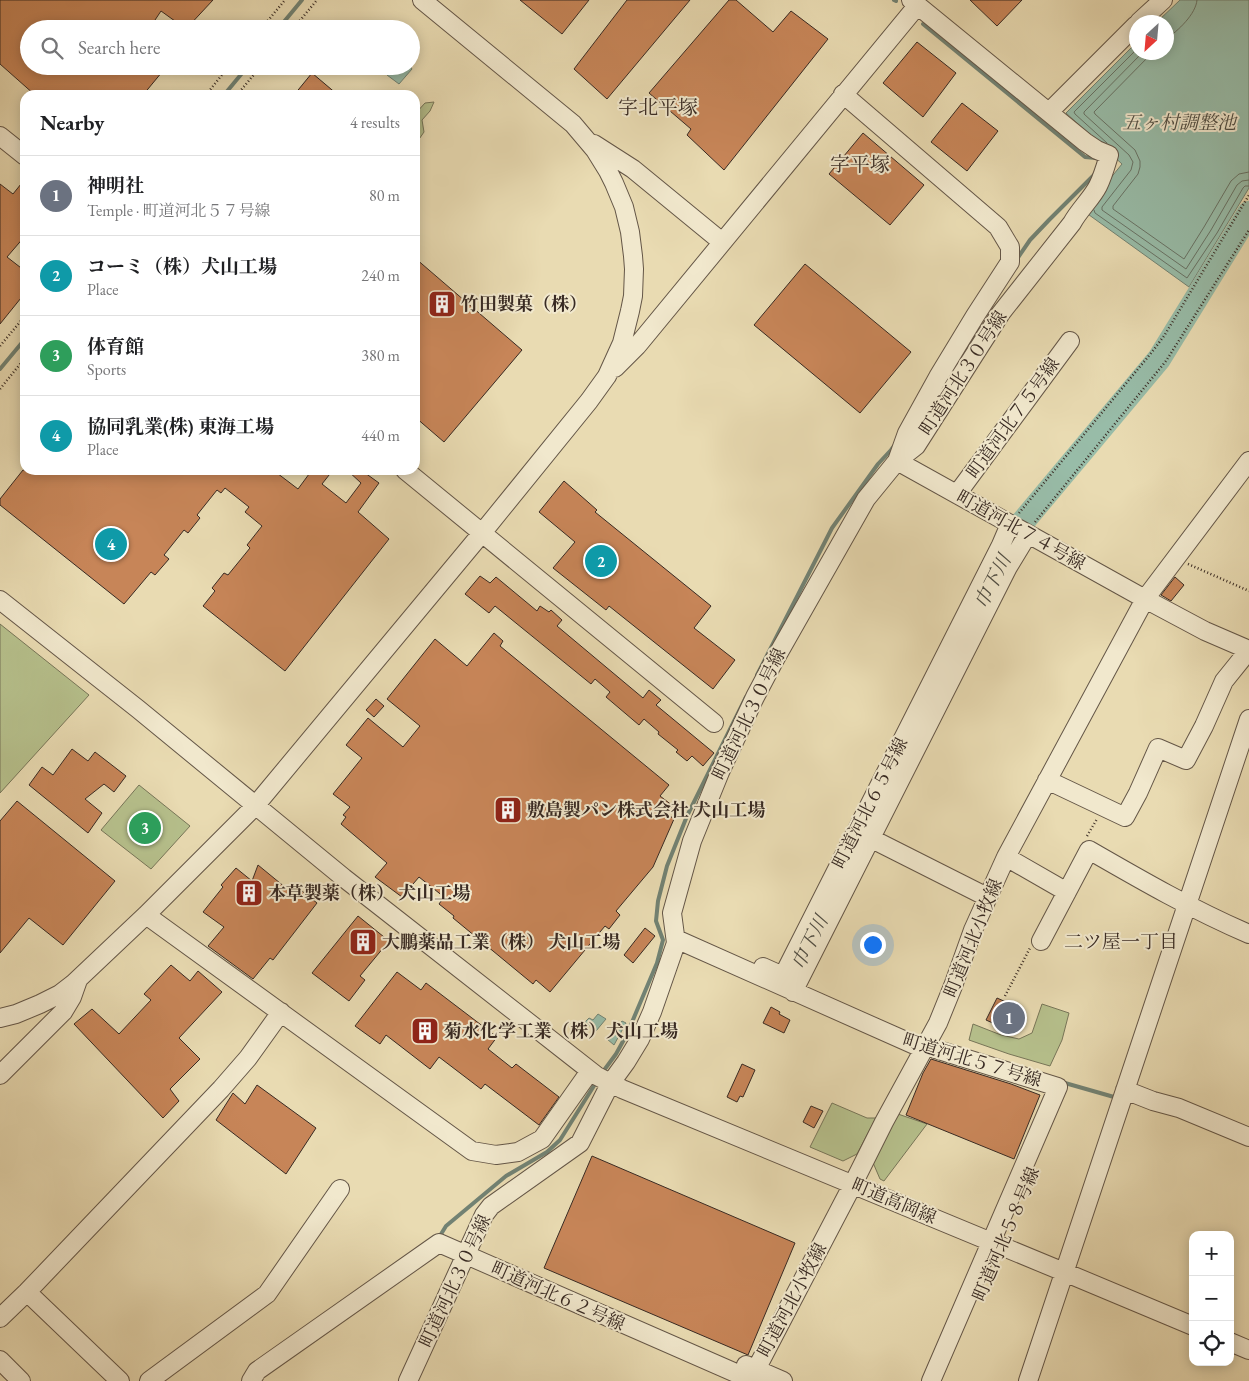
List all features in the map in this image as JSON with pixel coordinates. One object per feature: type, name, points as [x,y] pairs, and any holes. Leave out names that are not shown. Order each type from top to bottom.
[{"type":"street","points":[[422,0],[565,117],[587,139],[633,169],[722,242]]},
{"type":"street","points":[[1147,15],[1163,0]]},
{"type":"street","points":[[607,376],[638,346],[843,94],[914,3],[1049,112],[1129,33]]},
{"type":"street","points":[[843,94],[998,227],[1010,247],[1010,262],[938,376],[907,434],[897,461]]},
{"type":"street","name":"町道河北３０号線","points":[[408,1381],[484,1215],[491,1206],[580,1143],[599,1077],[626,1062],[640,1039],[652,1012],[676,943],[672,913],[692,841],[720,772],[754,698],[866,498],[897,461],[916,446],[1001,313],[1098,187],[1110,155],[1097,150],[1049,112]]},
{"type":"street","points":[[0,136],[20,152]]},
{"type":"street","points":[[0,1018],[16,1014],[40,1004],[60,994],[78,980],[255,806],[482,533],[589,402],[607,376],[622,342],[630,312],[634,281],[634,256],[627,219],[619,194],[608,172],[587,139]]},
{"type":"street","name":"町道河北７５号線","points":[[957,494],[1070,341]]},
{"type":"street","name":"町道河北７４号線","points":[[897,461],[1145,599]]},
{"type":"street","name":"町道河北小牧線","points":[[752,1378],[941,1015],[966,948],[1006,856],[1145,599],[1249,461]]},
{"type":"street","points":[[412,475],[714,723]]},
{"type":"street","points":[[795,987],[1008,567],[1019,529]]},
{"type":"street","name":"町道河北６５号線","points":[[675,933],[782,976],[996,554],[1019,529]]},
{"type":"street","points":[[1047,780],[1125,816],[1138,793],[1158,748],[1186,760],[1204,726],[1224,680],[1249,650],[1205,631],[1145,599]]},
{"type":"street","name":"町道高岡線","points":[[0,600],[352,884],[599,1077],[1189,1324]]},
{"type":"street","points":[[1028,1381],[1249,719]]},
{"type":"street","points":[[870,838],[987,897]]},
{"type":"street","points":[[1042,941],[1089,850],[1187,905],[1249,934]]},
{"type":"street","points":[[1006,856],[1067,892]]},
{"type":"street","points":[[146,915],[472,1151],[496,1155],[518,1152],[542,1139],[599,1077]]},
{"type":"street","name":"町道河北５７号線","points":[[675,933],[779,984],[795,987],[917,1046],[932,1048],[1058,1087],[996,1244],[932,1381]]},
{"type":"street","points":[[0,1075],[63,1012],[72,997],[78,980]]},
{"type":"street","points":[[0,1318],[221,1089],[248,1058],[281,1012]]},
{"type":"street","name":"町道河北５８号線","points":[[942,1381],[996,1244],[1069,1086]]},
{"type":"street","points":[[1125,1090],[1153,1101],[1179,1108],[1249,1137]]},
{"type":"street","points":[[149,1381],[267,1294],[340,1189]]},
{"type":"street","name":"町道河北６２号線","points":[[251,1381],[257,1371],[438,1243],[468,1251],[752,1378],[782,1381]]},
{"type":"street","points":[[27,1292],[120,1381]]},
{"type":"street","points":[[1234,1344],[1249,1350]]},
{"type":"street","points":[[0,1360],[21,1381]]},
{"type":"path","points":[[268,20],[285,0]]},
{"type":"path","points":[[300,20],[316,0]]},
{"type":"path","points":[[210,90],[222,75]]},
{"type":"path","points":[[241,90],[254,75]]},
{"type":"path","points":[[1019,529],[1164,336],[1249,195]]},
{"type":"path","points":[[1019,529],[1029,530],[1166,361],[1249,230]]},
{"type":"path","points":[[0,346],[20,322]]},
{"type":"path","points":[[0,389],[20,364]]},
{"type":"path","points":[[1176,558],[1249,591]]},
{"type":"shaded area","points":[[434,102],[430,111],[422,120],[424,132],[420,138],[420,108],[425,103]]},
{"type":"shaded area","points":[[0,624],[89,695],[0,793]]},
{"type":"shaded area","points":[[139,785],[190,826],[151,869],[101,830]]},
{"type":"shaded area","points":[[1042,1004],[1069,1013],[1062,1040],[1050,1066],[969,1040],[973,1024],[1001,1035],[1019,1039],[1032,1033]]},
{"type":"shaded area","points":[[832,1103],[867,1118],[876,1118],[857,1154],[843,1161],[810,1147]]},
{"type":"shaded area","points":[[895,1113],[927,1124],[884,1181],[880,1179],[871,1158]]},
{"type":"water","name":"五ヶ村調整池","points":[[1180,0],[1249,0],[1249,188],[1189,287],[1085,212],[1122,164],[1066,113],[1129,50],[1129,60],[1174,60],[1174,15],[1164,15]]},
{"type":"water","points":[[387,75],[407,75],[399,84]]},
{"type":"water","points":[[598,1014],[606,1019],[596,1031],[585,1022],[589,1018],[593,1020]]},
{"type":"water","points":[[622,1021],[626,1023],[614,1045],[607,1039]]},
{"type":"building","points":[[0,0],[213,0],[194,20],[174,20],[161,11],[155,20],[20,20],[20,75],[160,75],[147,90],[29,90],[0,64]]},
{"type":"building","points":[[520,0],[589,0],[562,34]]},
{"type":"building","points":[[627,0],[690,0],[607,99],[574,69]]},
{"type":"building","points":[[729,0],[736,0],[773,32],[791,11],[828,39],[724,170],[687,135],[691,129],[649,93]]},
{"type":"building","points":[[970,0],[1022,0],[997,26]]},
{"type":"building","points":[[917,42],[956,73],[923,117],[883,83]]},
{"type":"building","points":[[310,75],[314,75],[332,90],[298,90]]},
{"type":"building","points":[[962,103],[998,131],[967,171],[931,142]]},
{"type":"building","points":[[863,133],[924,185],[890,225],[829,174]]},
{"type":"building","points":[[0,184],[13,194],[20,185],[20,242],[7,257],[20,267],[20,299],[0,324]]},
{"type":"building","name":"竹田製菓（株）","points":[[420,262],[522,350],[444,442],[420,421]]},
{"type":"building","points":[[805,264],[911,352],[860,413],[754,325]]},
{"type":"building","points":[[20,474],[280,475],[298,489],[308,475],[329,475],[322,484],[346,503],[361,483],[352,475],[368,475],[379,483],[358,512],[389,539],[285,671],[203,606],[215,591],[212,588],[224,573],[228,575],[250,548],[247,545],[262,526],[245,512],[249,507],[225,488],[221,493],[217,490],[197,515],[200,518],[188,533],[184,530],[164,555],[169,559],[155,575],[151,572],[124,604],[0,505],[0,499]]},
{"type":"building","points":[[564,481],[597,510],[595,512],[711,606],[694,628],[735,660],[713,689],[609,606],[606,610],[553,568],[575,542],[539,512]]},
{"type":"building","points":[[480,576],[490,583],[496,577],[537,611],[540,606],[549,612],[551,610],[562,620],[557,626],[643,698],[649,690],[661,700],[656,705],[714,753],[703,766],[692,756],[687,761],[676,752],[678,750],[658,734],[659,732],[644,719],[639,725],[606,697],[610,692],[595,679],[591,684],[495,606],[489,613],[465,594]]},
{"type":"building","points":[[1175,577],[1184,585],[1171,601],[1161,595]]},
{"type":"building","name":"敷島製パン株式会社 犬山工場","points":[[494,633],[503,641],[500,646],[669,785],[660,796],[673,806],[666,813],[674,819],[653,867],[616,911],[620,915],[609,929],[605,926],[550,992],[536,980],[533,984],[453,918],[454,916],[439,904],[444,897],[419,877],[402,897],[375,877],[387,863],[341,824],[346,817],[343,815],[350,807],[333,794],[362,758],[346,745],[368,718],[403,747],[420,726],[387,699],[435,639],[467,666]]},
{"type":"building","points":[[376,699],[384,706],[374,717],[366,710]]},
{"type":"building","points":[[72,749],[88,761],[95,752],[126,776],[114,792],[104,784],[85,799],[102,813],[88,833],[29,785],[42,767],[53,775]]},
{"type":"building","points":[[17,801],[115,881],[63,945],[29,918],[0,953],[0,821]]},
{"type":"building","points":[[258,865],[297,897],[302,891],[317,903],[273,960],[270,958],[253,979],[208,946],[224,927],[203,912],[223,887],[221,885],[236,868],[252,881]]},
{"type":"building","points":[[358,916],[389,941],[360,976],[365,980],[349,1001],[312,973]]},
{"type":"building","points":[[645,928],[655,936],[633,963],[624,955]]},
{"type":"building","points":[[171,965],[190,981],[198,971],[222,992],[179,1038],[200,1059],[170,1089],[179,1101],[163,1118],[74,1024],[92,1009],[119,1034],[151,1000],[144,994]]},
{"type":"building","name":"菊水化学工業（株）犬山工場","points":[[397,972],[421,990],[426,983],[497,1037],[488,1049],[512,1068],[516,1064],[559,1097],[539,1125],[485,1084],[481,1089],[439,1057],[430,1069],[386,1035],[380,1044],[355,1026]]},
{"type":"building","points":[[997,998],[1006,1002],[995,1024],[986,1020]]},
{"type":"building","points":[[771,1007],[790,1020],[784,1033],[763,1023]]},
{"type":"building","points":[[931,1059],[1040,1095],[1014,1159],[906,1115],[923,1073]]},
{"type":"building","points":[[742,1064],[755,1070],[743,1097],[740,1096],[737,1102],[727,1097]]},
{"type":"building","points":[[257,1085],[316,1128],[286,1174],[216,1120],[233,1093],[245,1104]]},
{"type":"building","points":[[811,1106],[823,1111],[814,1128],[803,1122]]},
{"type":"building","points":[[592,1156],[795,1243],[748,1355],[544,1268]]},
{"type":"waterway","points":[[285,20],[302,0]]},
{"type":"waterway","points":[[923,24],[1085,157],[1096,158]]},
{"type":"waterway","points":[[228,90],[241,75]]},
{"type":"waterway","points":[[1017,259],[1030,240],[1097,172]]},
{"type":"waterway","name":"巾下川","points":[[998,568],[1021,524],[1159,359],[1249,213]]},
{"type":"waterway","points":[[0,369],[20,345]]},
{"type":"waterway","points":[[757,675],[832,528],[878,464],[894,446]]},
{"type":"waterway","points":[[602,1073],[616,1054],[627,1034],[657,963],[663,940],[656,921],[658,901],[667,866],[687,816],[746,697]]},
{"type":"waterway","points":[[438,1239],[446,1226],[506,1176],[547,1152],[560,1140],[597,1081]]},
{"type":"waterway","points":[[1064,1085],[1065,1083],[1114,1097]]},
{"type":"place","name":"竹田製菓（株）","points":[[442,304]]},
{"type":"place","name":"協同乳業(株) 東海工場","points":[[111,544]]},
{"type":"place","name":"コーミ（株）犬山工場","points":[[601,561]]},
{"type":"place","name":"敷島製パン株式会社 犬山工場","points":[[508,810]]},
{"type":"place","name":"体育館","points":[[145,828]]},
{"type":"place","name":"本草製薬（株） 犬山工場","points":[[249,893]]},
{"type":"place","name":"大鵬薬品工業（株） 犬山工場","points":[[363,942]]},
{"type":"place","name":"神明社","points":[[1009,1018]]},
{"type":"place","name":"菊水化学工業（株）犬山工場","points":[[425,1031]]},
{"type":"district","name":"字北平塚","points":[[658,107]]},
{"type":"district","name":"字平塚","points":[[860,164]]},
{"type":"district","name":"二ツ屋一丁目","points":[[1121,941]]}]
